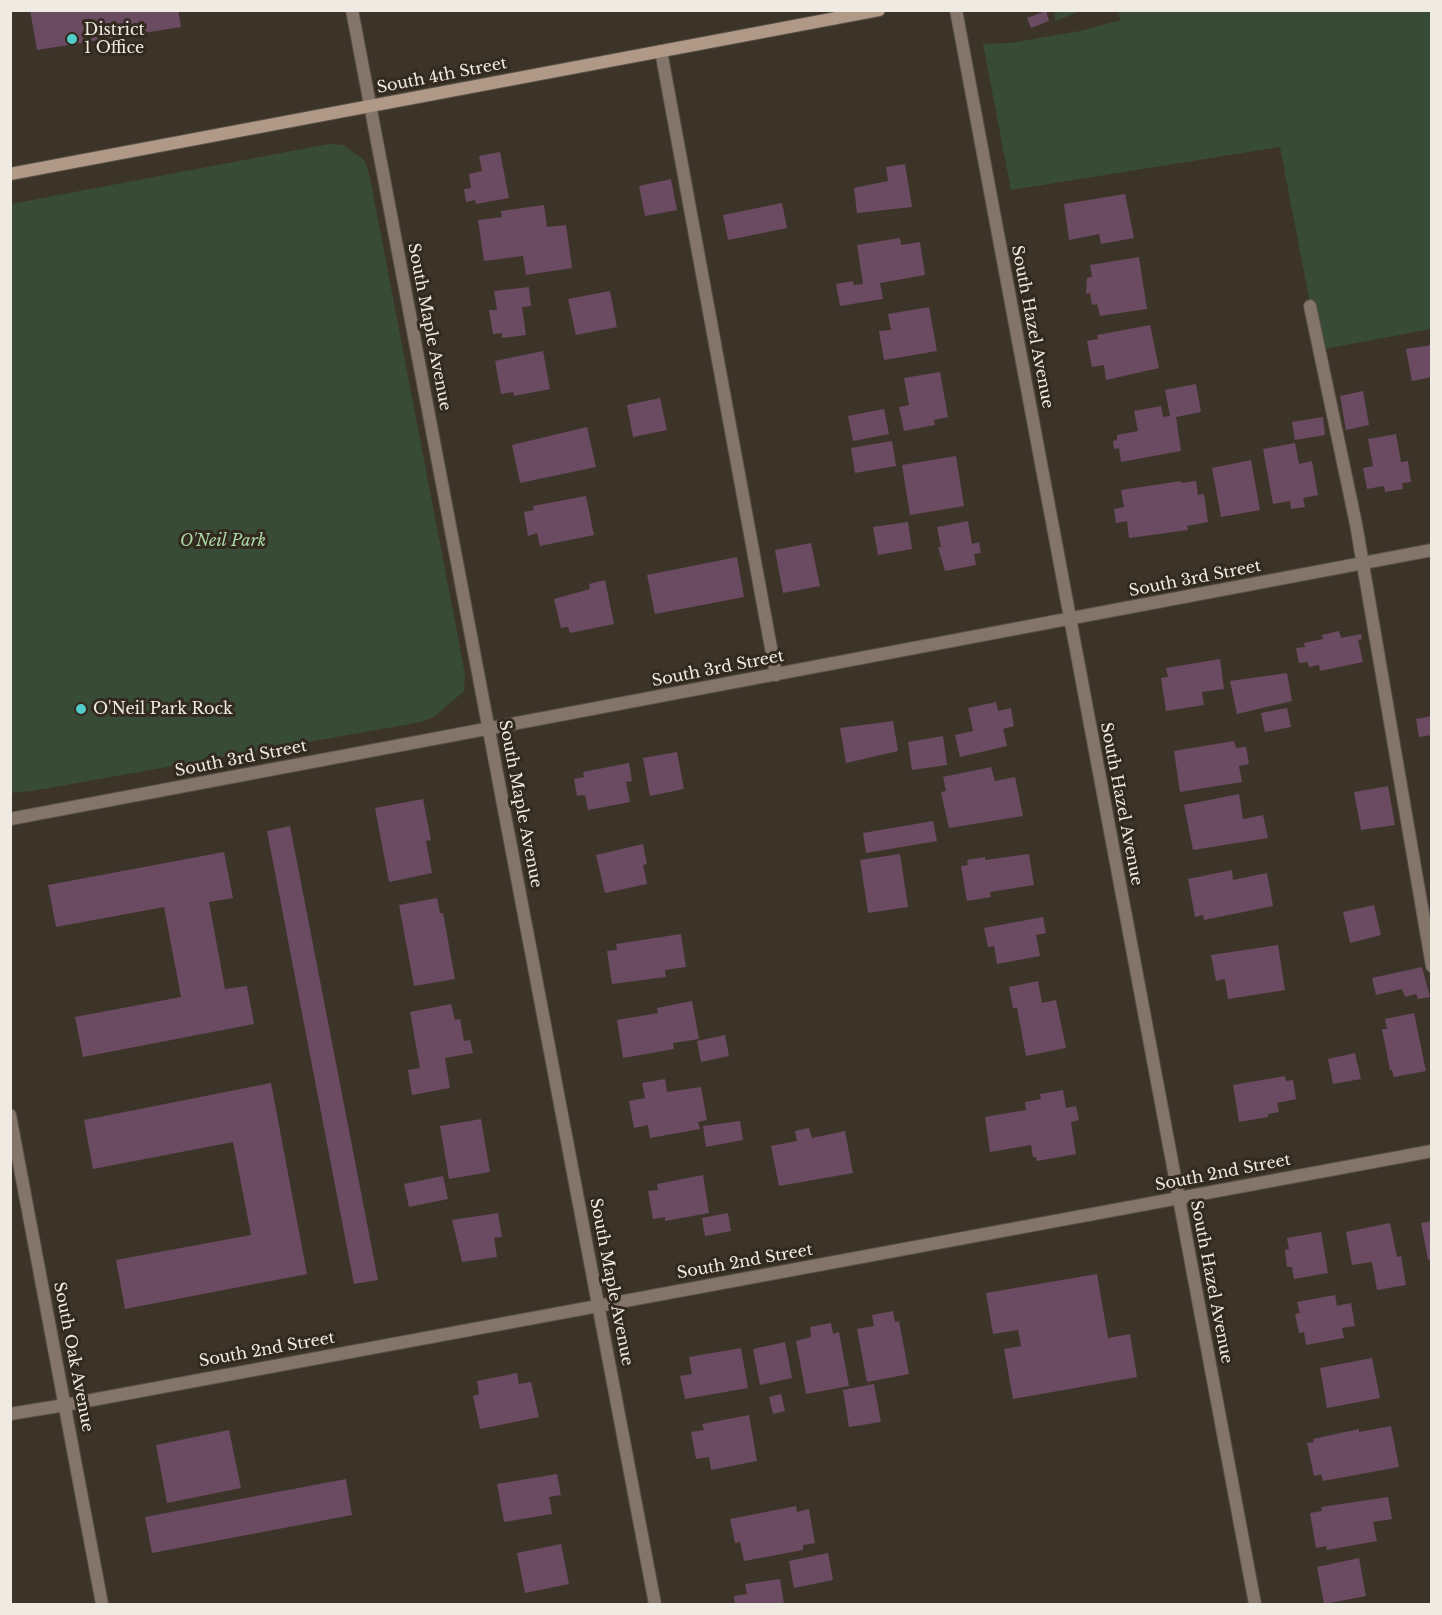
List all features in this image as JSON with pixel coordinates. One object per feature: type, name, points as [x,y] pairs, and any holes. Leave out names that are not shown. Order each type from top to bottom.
[{"type":"main road","name":"South 4th Street","points":[[10,174],[879,10]]},
{"type":"street","name":"South Maple Avenue","points":[[352,10],[655,1605]]},
{"type":"street","name":"South Hazel Avenue","points":[[956,10],[1255,1605]]},
{"type":"street","points":[[661,51],[776,675]]},
{"type":"street","points":[[1310,306],[1356,524],[1431,966]]},
{"type":"street","name":"South 3rd Street","points":[[10,819],[1431,550]]},
{"type":"street","name":"South Oak Avenue","points":[[10,1115],[102,1605]]},
{"type":"street","name":"South 2nd Street","points":[[10,1414],[1431,1151]]},
{"type":"green space","points":[[1060,11],[1080,11],[1056,21],[1054,14]]},
{"type":"green space","points":[[1118,11],[1431,11],[1431,329],[1319,350],[1280,147],[1011,190],[983,44],[1010,43],[1080,31],[1121,20]]},
{"type":"green space","name":"O'Neil Park","points":[[329,144],[343,145],[365,161],[370,178],[465,674],[464,691],[434,717],[421,722],[11,793],[11,204]]},
{"type":"building","name":"District 1 Office","points":[[30,10],[178,10],[181,27],[37,50]]},
{"type":"building","points":[[1046,11],[1049,21],[1031,28],[1027,18]]},
{"type":"building","points":[[500,152],[509,198],[476,204],[475,200],[466,202],[464,189],[471,188],[469,174],[482,171],[479,156]]},
{"type":"building","points":[[905,164],[912,207],[857,213],[854,188],[888,181],[886,167]]},
{"type":"building","points":[[671,179],[677,210],[645,216],[639,186]]},
{"type":"building","points":[[1125,194],[1134,238],[1101,244],[1099,234],[1069,240],[1064,204]]},
{"type":"building","points":[[782,203],[787,228],[728,240],[723,215]]},
{"type":"building","points":[[544,205],[547,227],[566,225],[572,268],[526,275],[523,256],[484,261],[478,220],[502,217],[501,211]]},
{"type":"building","points":[[900,238],[901,245],[920,242],[925,275],[880,283],[883,299],[840,306],[836,284],[853,281],[854,285],[863,284],[857,245]]},
{"type":"building","points":[[1139,257],[1147,309],[1100,316],[1097,304],[1092,305],[1090,293],[1086,294],[1087,278],[1092,277],[1090,265]]},
{"type":"building","points":[[529,287],[531,306],[522,307],[526,335],[502,338],[502,333],[493,334],[489,310],[497,310],[494,291]]},
{"type":"building","points":[[610,291],[617,327],[576,335],[568,299]]},
{"type":"building","points":[[929,307],[937,351],[884,360],[879,331],[891,330],[888,314]]},
{"type":"building","points":[[1150,325],[1159,368],[1106,380],[1104,365],[1092,367],[1087,341],[1098,339],[1097,335]]},
{"type":"building","points":[[1432,345],[1432,377],[1412,381],[1406,349]]},
{"type":"building","points":[[543,351],[550,389],[514,396],[513,392],[501,394],[495,361]]},
{"type":"building","points":[[940,372],[948,417],[934,420],[935,425],[904,431],[899,407],[909,405],[904,378]]},
{"type":"building","points":[[1196,384],[1201,412],[1176,417],[1181,451],[1121,462],[1119,448],[1114,449],[1113,441],[1117,440],[1117,435],[1138,431],[1134,411],[1161,406],[1163,417],[1170,416],[1165,390]]},
{"type":"building","points":[[1363,391],[1369,425],[1346,430],[1340,396]]},
{"type":"building","points":[[660,398],[667,430],[633,437],[627,405]]},
{"type":"building","points":[[884,409],[889,434],[853,441],[848,416]]},
{"type":"building","points":[[1323,417],[1325,435],[1295,440],[1292,422]]},
{"type":"building","points":[[587,427],[596,467],[520,483],[512,445]]},
{"type":"building","points":[[1396,434],[1401,462],[1408,461],[1411,482],[1402,483],[1403,489],[1385,492],[1384,486],[1367,489],[1363,468],[1373,466],[1368,439]]},
{"type":"building","points":[[892,441],[896,466],[855,473],[851,448]]},
{"type":"building","points":[[1295,443],[1299,464],[1312,461],[1318,495],[1303,498],[1305,507],[1291,509],[1290,501],[1273,504],[1263,449]]},
{"type":"building","points":[[956,456],[964,506],[910,515],[902,465]]},
{"type":"building","points":[[1251,460],[1260,510],[1221,517],[1212,468]]},
{"type":"building","points":[[1181,481],[1181,483],[1196,481],[1198,495],[1204,494],[1208,522],[1187,526],[1188,530],[1129,538],[1127,521],[1116,523],[1114,509],[1124,507],[1121,490]]},
{"type":"building","points":[[586,496],[594,535],[540,546],[537,533],[528,536],[524,512],[534,510],[533,506]]},
{"type":"building","points":[[968,521],[972,544],[979,542],[981,553],[974,554],[976,565],[945,571],[938,547],[941,547],[937,527]]},
{"type":"building","points":[[908,522],[912,549],[878,555],[873,527]]},
{"type":"building","points":[[811,543],[820,586],[783,593],[775,550]]},
{"type":"building","points":[[737,557],[744,597],[655,614],[647,575]]},
{"type":"building","points":[[605,580],[614,624],[570,633],[568,627],[561,628],[554,599],[590,589],[589,584]]},
{"type":"building","points":[[1339,631],[1341,638],[1361,634],[1362,639],[1358,640],[1363,662],[1320,671],[1319,665],[1309,667],[1308,662],[1299,663],[1296,648],[1305,647],[1304,643],[1323,639],[1322,635]]},
{"type":"building","points":[[1220,659],[1224,689],[1202,692],[1204,705],[1166,711],[1161,678],[1168,677],[1166,668]]},
{"type":"building","points":[[1287,673],[1292,701],[1237,714],[1230,681]]},
{"type":"building","points":[[996,702],[998,711],[1011,708],[1014,726],[1003,729],[1007,746],[960,757],[955,735],[973,731],[968,708]]},
{"type":"building","points":[[1287,708],[1291,727],[1265,732],[1261,713]]},
{"type":"building","points":[[1432,716],[1432,735],[1419,737],[1416,719]]},
{"type":"building","points":[[893,721],[898,751],[846,763],[840,728]]},
{"type":"building","points":[[943,736],[947,765],[912,770],[908,742]]},
{"type":"building","points":[[1234,741],[1236,748],[1246,747],[1249,764],[1239,766],[1242,782],[1180,792],[1174,751]]},
{"type":"building","points":[[677,752],[684,789],[650,796],[643,758]]},
{"type":"building","points":[[629,763],[632,781],[626,782],[630,802],[588,810],[585,795],[577,796],[574,779],[584,777],[583,772]]},
{"type":"building","points":[[991,767],[995,781],[1015,777],[1023,816],[949,828],[941,792],[946,791],[943,777]]},
{"type":"building","points":[[1388,786],[1395,825],[1361,830],[1354,792]]},
{"type":"building","points":[[1239,794],[1243,819],[1263,815],[1268,838],[1193,850],[1184,805]]},
{"type":"building","points":[[423,799],[431,840],[426,841],[432,873],[389,882],[375,808]]},
{"type":"building","points":[[933,821],[937,841],[866,853],[863,833]]},
{"type":"building","points":[[290,826],[378,1280],[354,1284],[267,831]]},
{"type":"building","points":[[643,844],[647,864],[643,865],[647,884],[605,893],[596,855]]},
{"type":"building","points":[[224,852],[233,898],[209,902],[225,989],[247,986],[254,1024],[83,1057],[75,1017],[181,997],[164,907],[56,927],[48,885]]},
{"type":"building","points":[[900,854],[908,907],[868,913],[860,860]]},
{"type":"building","points":[[1029,854],[1034,885],[990,892],[991,897],[967,901],[961,866],[968,865],[967,860]]},
{"type":"building","points":[[1232,870],[1233,880],[1267,873],[1273,906],[1204,920],[1203,915],[1195,917],[1188,879]]},
{"type":"building","points":[[437,898],[440,913],[443,913],[455,979],[414,986],[399,905]]},
{"type":"building","points":[[1374,905],[1381,935],[1350,943],[1343,912]]},
{"type":"building","points":[[1043,917],[1046,933],[1036,935],[1040,956],[997,964],[994,946],[988,947],[984,928]]},
{"type":"building","points":[[681,934],[686,967],[665,970],[666,977],[612,984],[607,951],[617,950],[616,944]]},
{"type":"building","points":[[1278,945],[1285,990],[1228,999],[1225,979],[1216,981],[1211,955]]},
{"type":"building","points":[[1422,967],[1430,997],[1418,999],[1416,994],[1405,997],[1402,989],[1376,995],[1372,978]]},
{"type":"building","points":[[1038,981],[1042,1003],[1056,1000],[1066,1048],[1026,1056],[1017,1008],[1013,1008],[1009,987]]},
{"type":"building","points":[[692,1001],[699,1039],[673,1043],[674,1049],[623,1058],[617,1020],[658,1013],[657,1008]]},
{"type":"building","points":[[451,1004],[455,1020],[460,1019],[464,1041],[470,1040],[473,1053],[445,1058],[450,1088],[412,1095],[408,1070],[420,1068],[410,1012]]},
{"type":"building","points":[[1414,1013],[1426,1071],[1394,1077],[1390,1070],[1382,1029],[1387,1029],[1385,1019]]},
{"type":"building","points":[[725,1035],[729,1056],[701,1062],[697,1041]]},
{"type":"building","points":[[1355,1053],[1361,1079],[1333,1084],[1328,1059]]},
{"type":"building","points":[[1285,1076],[1286,1081],[1293,1080],[1296,1099],[1277,1103],[1279,1112],[1268,1114],[1268,1117],[1239,1122],[1233,1085]]},
{"type":"building","points":[[665,1079],[667,1092],[701,1087],[707,1120],[698,1122],[700,1129],[650,1138],[648,1125],[634,1128],[629,1101],[645,1098],[642,1083]]},
{"type":"building","points":[[271,1083],[307,1274],[125,1309],[116,1260],[251,1235],[233,1142],[93,1169],[84,1120]]},
{"type":"building","points":[[1063,1090],[1066,1108],[1076,1106],[1079,1120],[1071,1122],[1076,1154],[1037,1161],[1036,1157],[1033,1157],[1031,1145],[990,1152],[985,1117],[1026,1110],[1025,1102],[1041,1099],[1040,1094]]},
{"type":"building","points":[[481,1119],[490,1172],[449,1179],[440,1126]]},
{"type":"building","points":[[740,1121],[743,1140],[706,1147],[703,1126]]},
{"type":"building","points":[[809,1128],[812,1138],[845,1131],[853,1173],[779,1186],[771,1146],[797,1141],[795,1131]]},
{"type":"building","points":[[703,1175],[709,1213],[665,1221],[665,1217],[653,1219],[648,1191],[658,1190],[657,1184]]},
{"type":"building","points":[[443,1176],[448,1199],[409,1207],[404,1184]]},
{"type":"building","points":[[498,1213],[502,1237],[494,1238],[497,1257],[462,1262],[452,1220]]},
{"type":"building","points":[[728,1213],[731,1231],[705,1236],[702,1218]]},
{"type":"building","points":[[1432,1221],[1432,1259],[1428,1260],[1421,1223]]},
{"type":"building","points":[[1390,1223],[1397,1257],[1401,1256],[1406,1285],[1377,1290],[1372,1262],[1352,1265],[1346,1232]]},
{"type":"building","points":[[1321,1232],[1328,1273],[1294,1279],[1292,1267],[1287,1267],[1285,1250],[1289,1249],[1287,1238]]},
{"type":"building","points":[[1097,1274],[1108,1338],[1130,1334],[1137,1377],[1013,1399],[1004,1349],[1021,1346],[1018,1330],[993,1334],[986,1293]]},
{"type":"building","points":[[1335,1295],[1337,1306],[1351,1303],[1355,1326],[1342,1328],[1344,1338],[1306,1345],[1304,1332],[1299,1333],[1295,1314],[1300,1313],[1297,1302]]},
{"type":"building","points":[[893,1311],[895,1322],[899,1321],[909,1374],[867,1382],[857,1329],[874,1326],[872,1315]]},
{"type":"building","points":[[831,1323],[833,1334],[839,1332],[849,1386],[806,1394],[796,1341],[811,1337],[810,1327]]},
{"type":"building","points":[[785,1342],[792,1378],[760,1385],[753,1349]]},
{"type":"building","points":[[741,1348],[748,1388],[685,1399],[680,1376],[692,1374],[689,1357]]},
{"type":"building","points":[[1372,1358],[1380,1398],[1327,1408],[1320,1368]]},
{"type":"building","points":[[517,1373],[519,1384],[531,1382],[539,1417],[480,1429],[473,1396],[479,1394],[477,1381]]},
{"type":"building","points":[[874,1384],[881,1422],[849,1427],[843,1390]]},
{"type":"building","points":[[781,1394],[785,1411],[773,1414],[769,1397]]},
{"type":"building","points":[[749,1415],[757,1461],[711,1470],[709,1457],[696,1459],[691,1432],[704,1430],[702,1424]]},
{"type":"building","points":[[1391,1426],[1399,1467],[1323,1481],[1321,1474],[1314,1476],[1307,1443],[1314,1442],[1313,1439],[1359,1429],[1359,1432]]},
{"type":"building","points":[[229,1430],[241,1488],[167,1503],[156,1445]]},
{"type":"building","points":[[557,1474],[561,1495],[549,1497],[552,1514],[504,1522],[497,1484]]},
{"type":"building","points":[[346,1479],[352,1515],[152,1553],[145,1517]]},
{"type":"building","points":[[1388,1497],[1392,1519],[1373,1522],[1377,1541],[1327,1550],[1326,1546],[1316,1548],[1310,1513],[1322,1511],[1321,1507]]},
{"type":"building","points":[[796,1506],[797,1512],[809,1509],[815,1543],[803,1545],[803,1550],[744,1561],[740,1542],[735,1543],[730,1519]]},
{"type":"building","points":[[561,1544],[569,1584],[525,1593],[517,1553]]},
{"type":"building","points":[[828,1553],[833,1580],[794,1588],[789,1561]]},
{"type":"building","points":[[1359,1558],[1366,1596],[1324,1604],[1317,1567]]},
{"type":"building","points":[[780,1579],[784,1604],[735,1604],[734,1596],[747,1594],[745,1584]]},
{"type":"place","name":"District 1 Office","points":[[72,39]]},
{"type":"place","name":"O'Neil Park Rock","points":[[81,709]]}]
